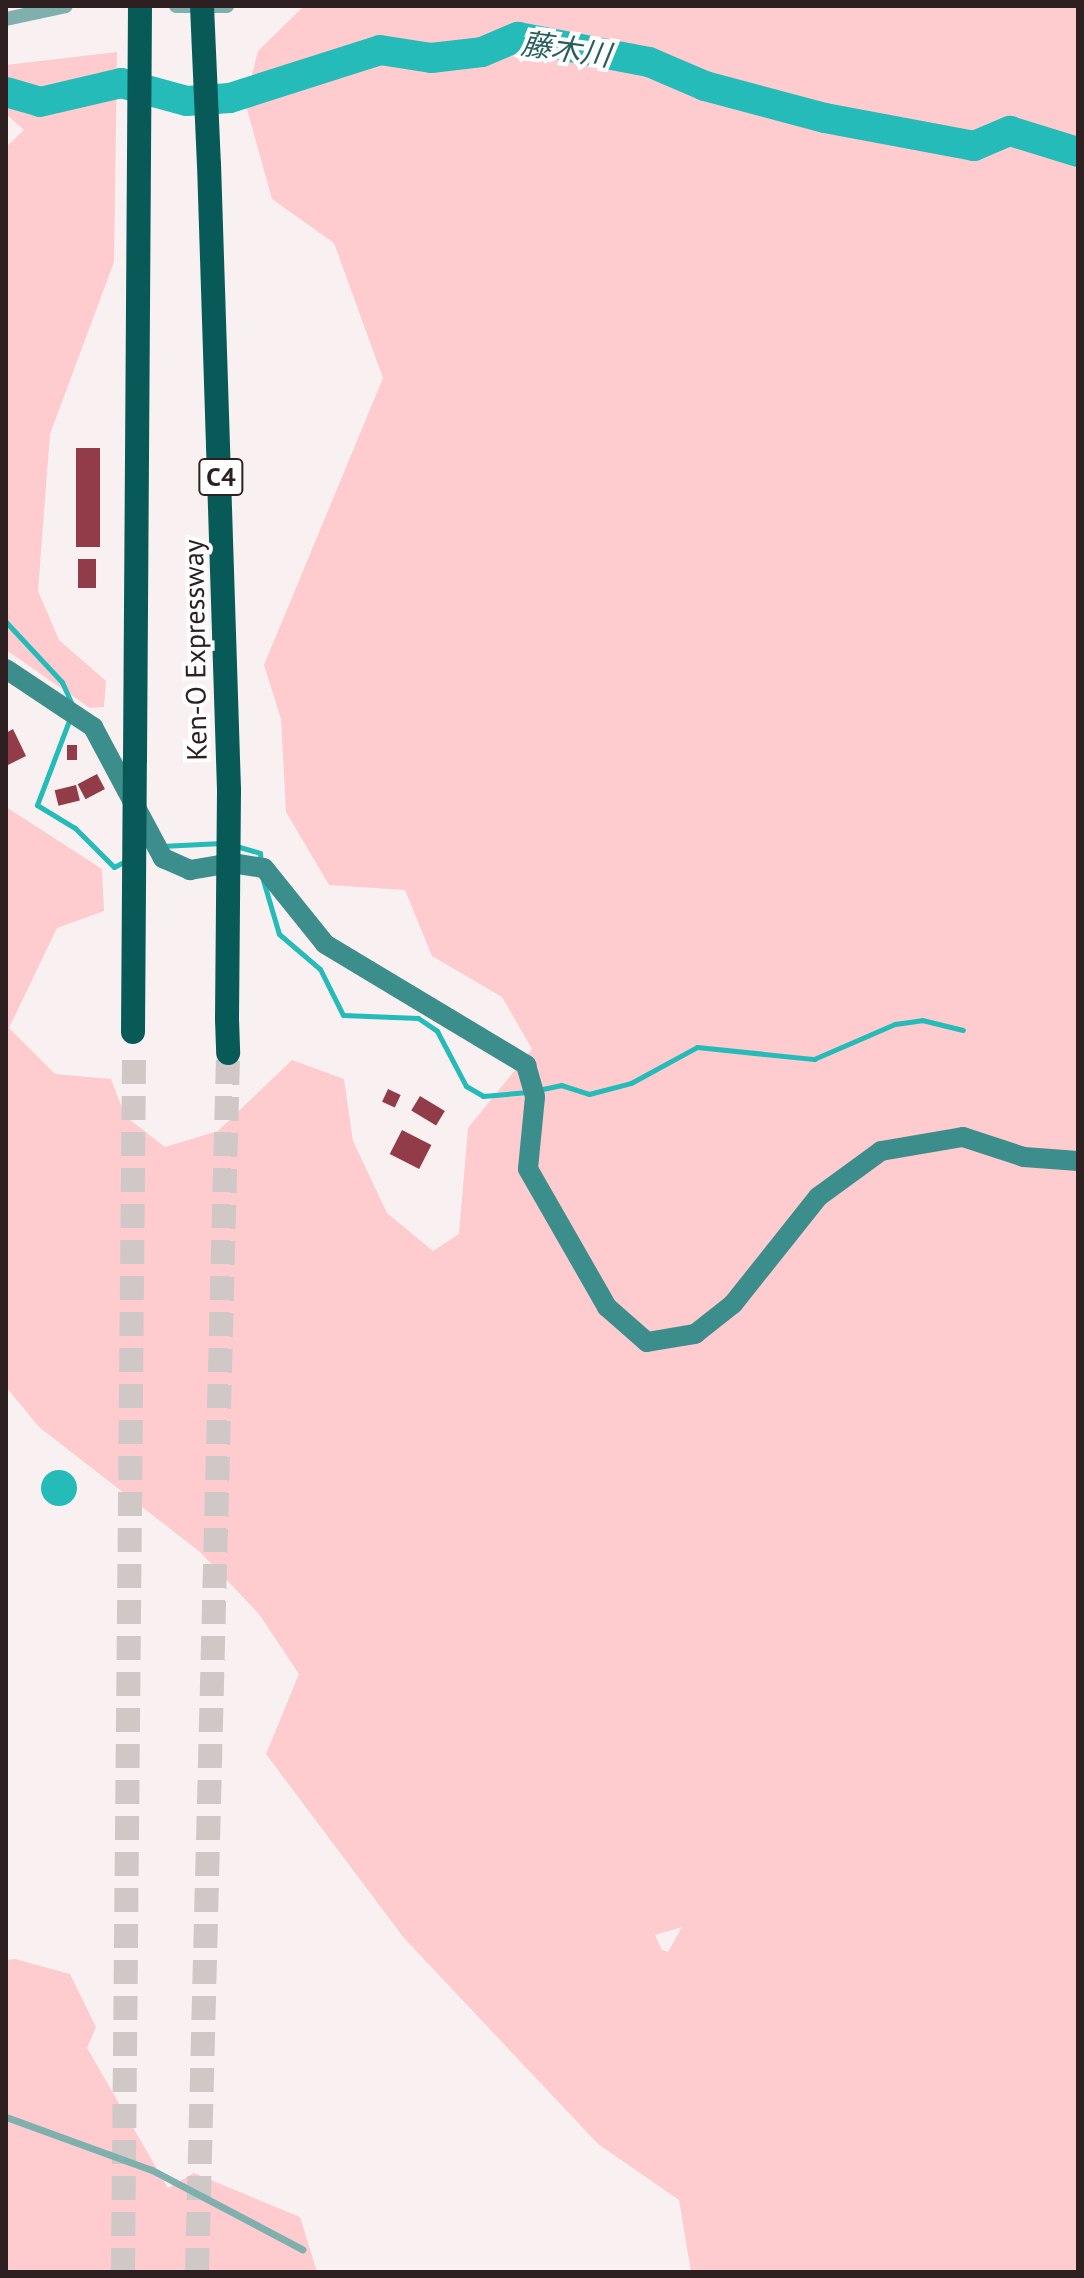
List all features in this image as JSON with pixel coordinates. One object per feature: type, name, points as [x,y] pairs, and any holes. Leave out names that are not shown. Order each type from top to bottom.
[{"type":"highway","name":"Ken-O Expressway","points":[[134,1042],[140,6]]},
{"type":"highway","name":"Ken-O Expressway","points":[[202,6],[229,790],[228,1053]]},
{"type":"street","points":[[6,19],[66,6]]},
{"type":"street","points":[[176,6],[227,6]]},
{"type":"street","points":[[6,669],[71,711],[103,740],[163,858],[190,870],[257,866],[325,944],[517,1056],[534,1087],[527,1149],[532,1178],[618,1322],[647,1342],[695,1334],[733,1304],[818,1197],[881,1151],[940,1136],[1047,1162],[1078,1161]]},
{"type":"lane","points":[[6,2117],[152,2170],[302,2249]]},
{"type":"shaded area","points":[[304,6],[1078,6],[1078,2272],[691,2272],[679,2200],[598,2144],[404,1938],[266,1754],[299,1674],[259,1614],[200,1552],[39,1427],[6,1387],[6,807],[102,869],[104,911],[57,928],[9,1028],[55,1074],[111,1079],[125,1116],[165,1147],[218,1131],[292,1060],[344,1079],[353,1141],[387,1213],[433,1251],[459,1234],[468,1128],[532,1049],[502,997],[432,956],[405,890],[329,885],[286,812],[281,719],[264,665],[383,378],[334,243],[272,199],[245,102],[258,51]],"holes":[[[682,1927],[668,1952],[662,1950],[655,1935]]]},
{"type":"shaded area","points":[[117,52],[114,262],[50,434],[38,591],[59,640],[106,681],[104,707],[90,708],[6,650],[6,147],[24,130],[6,114],[6,65]]},
{"type":"shaded area","points":[[15,1959],[70,1974],[96,2027],[87,2048],[168,2188],[194,2173],[300,2217],[317,2272],[6,2272],[6,1960]]},
{"type":"water","points":[[59,1470],[72,1475],[77,1488],[72,1501],[59,1506],[46,1501],[41,1488],[46,1475]]},
{"type":"building","points":[[76,448],[100,448],[100,547],[76,547]]},
{"type":"building","points":[[78,559],[96,559],[96,588],[78,588]]},
{"type":"building","points":[[13,729],[26,756],[6,766],[6,733]]},
{"type":"building","points":[[67,745],[77,745],[77,760],[67,760]]},
{"type":"building","points":[[97,774],[105,789],[86,799],[78,784]]},
{"type":"building","points":[[76,785],[80,801],[59,806],[55,790]]},
{"type":"building","points":[[388,1089],[401,1095],[395,1108],[382,1102]]},
{"type":"building","points":[[420,1096],[445,1111],[436,1126],[411,1111]]},
{"type":"building","points":[[402,1130],[431,1145],[419,1169],[390,1154]]},
{"type":"waterway","name":"藤木川","points":[[6,92],[40,102],[121,83],[187,101],[230,98],[380,50],[431,58],[482,52],[518,37],[649,62],[705,86],[825,118],[974,146],[1010,131],[1078,152]]},
{"type":"waterway","points":[[6,622],[62,682],[74,709]]},
{"type":"waterway","points":[[70,718],[37,805],[75,828],[114,867],[126,861]]},
{"type":"waterway","points":[[161,846],[222,843]]},
{"type":"waterway","points":[[236,846],[260,853],[261,862]]},
{"type":"waterway","points":[[263,880],[279,934],[320,969],[343,1015],[418,1018],[437,1031],[466,1086],[483,1096],[528,1092]]},
{"type":"waterway","points":[[538,1090],[561,1085],[589,1094],[631,1083],[697,1047],[814,1059],[895,1024],[922,1020],[963,1030]]},
{"type":"tunnel","points":[[123,2272],[134,1052]]},
{"type":"tunnel","points":[[197,2272],[228,1053]]}]
